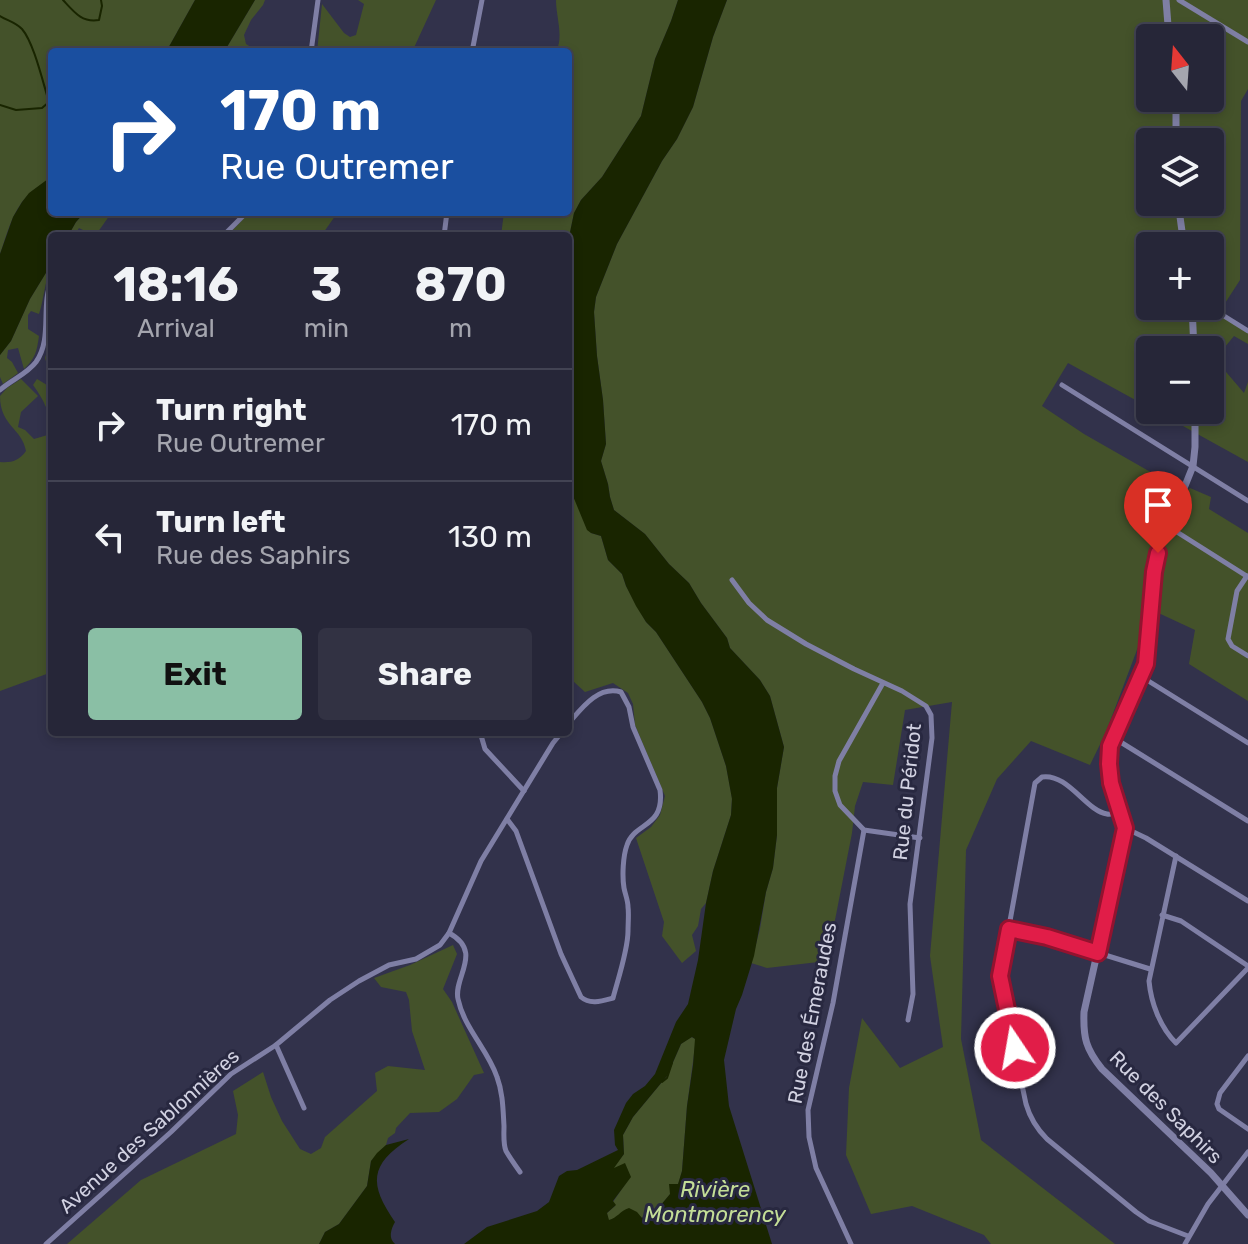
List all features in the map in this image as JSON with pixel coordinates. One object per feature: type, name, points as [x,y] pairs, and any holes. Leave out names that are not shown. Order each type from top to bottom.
[{"type":"street","points":[[312,48],[318,0]]},
{"type":"street","points":[[473,48],[482,0]]},
{"type":"street","points":[[1166,0],[1168,24]]},
{"type":"street","points":[[1179,0],[1248,42]]},
{"type":"street","points":[[227,232],[243,216]]},
{"type":"street","points":[[0,390],[36,362],[45,337],[48,290]]},
{"type":"street","points":[[1224,316],[1248,331]]},
{"type":"street","points":[[1062,385],[1248,501]]},
{"type":"street","name":"Rue des Saphirs","points":[[1195,424],[1193,466],[1158,553],[1154,572],[1146,664],[1110,746],[1111,783],[1125,828],[1084,1012],[1086,1043],[1102,1069],[1248,1215]]},
{"type":"street","points":[[1169,527],[1247,576],[1237,591],[1228,639],[1232,646],[1248,656]]},
{"type":"street","name":"Rue du Péridot","points":[[732,580],[767,620],[806,644],[916,699],[926,706],[931,715],[932,738],[910,904],[913,994],[908,1020]]},
{"type":"street","points":[[1142,677],[1248,743]]},
{"type":"street","points":[[883,683],[845,749],[835,776],[835,791],[840,805],[864,830],[920,838]]},
{"type":"street","points":[[507,819],[516,831],[561,954],[581,997],[586,1001],[598,1002],[613,998],[628,934],[629,910],[623,885],[627,842],[653,820],[659,810],[660,790],[621,692],[610,690],[587,702],[572,719]]},
{"type":"street","points":[[481,736],[485,749],[524,791]]},
{"type":"street","name":"Avenue des Sablonnières","points":[[46,1244],[231,1074],[276,1045],[330,1000],[359,981],[389,965],[416,959],[440,945],[507,819],[559,736]]},
{"type":"street","points":[[1114,738],[1248,821]]},
{"type":"street","points":[[1120,812],[1106,814],[1099,811],[1051,777],[1045,776],[1035,783],[1000,976],[1031,1119],[1047,1139],[1136,1212],[1149,1221],[1188,1236]]},
{"type":"street","points":[[1125,828],[1248,901]]},
{"type":"street","name":"Rue des Émeraudes","points":[[851,1244],[816,1168],[809,1137],[808,1110],[833,1003],[864,830]]},
{"type":"street","points":[[1162,915],[1181,921],[1248,967],[1176,1043],[1164,1031],[1150,992],[1150,969],[1162,915],[1176,856]]},
{"type":"street","points":[[1009,929],[1047,937],[1150,969]]},
{"type":"street","points":[[449,933],[459,939],[467,962],[457,998],[496,1074],[502,1097],[505,1148],[520,1172]]},
{"type":"street","points":[[276,1045],[304,1108]]},
{"type":"street","points":[[1248,1056],[1217,1100],[1219,1109],[1248,1129]]},
{"type":"street","points":[[1185,1244],[1201,1213],[1248,1152]]},
{"type":"shaded area","points":[[0,0],[195,0],[168,48],[48,48],[48,179],[30,193],[17,209],[0,254]]},
{"type":"shaded area","points":[[255,0],[265,0],[244,35],[246,44],[252,48],[226,48]]},
{"type":"shaded area","points":[[358,0],[436,0],[414,48],[317,48],[322,4],[350,37],[356,35],[364,4]]},
{"type":"shaded area","points":[[556,0],[678,0],[655,59],[641,116],[602,177],[581,200],[574,213],[570,232],[502,232],[504,216],[572,216],[572,48],[557,48],[560,33]]},
{"type":"shaded area","points":[[727,0],[1248,0],[1248,89],[1241,101],[1240,280],[1224,305],[1224,232],[1136,232],[1136,320],[1224,320],[1224,314],[1248,330],[1248,344],[1234,336],[1224,348],[1224,336],[1136,336],[1136,400],[1068,363],[1042,406],[1161,478],[1182,496],[1190,488],[1211,497],[1209,509],[1248,533],[1248,701],[1189,664],[1195,630],[1152,610],[1106,732],[1090,765],[1031,741],[997,779],[966,850],[961,1039],[981,1140],[1115,1244],[991,1244],[984,1235],[912,1206],[871,1214],[846,1155],[849,1088],[862,1018],[900,1068],[943,1047],[930,956],[952,702],[905,710],[893,785],[863,782],[855,806],[827,961],[767,968],[751,963],[773,868],[777,788],[784,747],[770,696],[760,680],[730,648],[727,638],[689,583],[645,534],[614,510],[601,461],[606,444],[594,312],[596,297],[617,244],[693,107]]},
{"type":"shaded area","points":[[81,216],[109,216],[98,232],[79,228],[76,232],[70,232]]},
{"type":"shaded area","points":[[246,216],[335,216],[324,232],[231,232]]},
{"type":"shaded area","points":[[48,270],[39,314],[31,311],[28,315],[28,329],[39,336],[35,354],[24,369],[18,348],[8,350],[7,358],[18,373],[3,384],[0,355],[11,341],[30,299]]},
{"type":"shaded area","points":[[1224,370],[1244,393],[1248,382],[1248,462],[1179,424],[1224,424]]},
{"type":"shaded area","points":[[21,379],[38,396],[21,412],[18,427],[34,439],[48,435],[48,673],[0,691],[0,462],[14,461],[26,451],[24,443],[7,421],[0,396]]},
{"type":"shaded area","points":[[37,379],[47,385],[48,414],[33,385]]},
{"type":"shaded area","points":[[572,493],[591,533],[601,536],[608,560],[622,574],[646,622],[656,632],[702,702],[726,766],[732,798],[731,815],[706,903],[692,935],[696,951],[682,963],[662,936],[664,922],[636,838],[651,827],[660,815],[665,796],[635,725],[633,704],[628,693],[613,683],[585,692],[573,681]]},
{"type":"shaded area","points":[[453,945],[457,954],[443,989],[484,1073],[474,1075],[457,1099],[439,1112],[410,1113],[371,1161],[367,1186],[339,1224],[325,1232],[319,1244],[67,1244],[141,1180],[236,1134],[238,1115],[233,1091],[263,1072],[282,1121],[300,1149],[311,1154],[321,1148],[325,1137],[377,1091],[375,1073],[388,1066],[425,1070],[412,1031],[406,992],[381,987],[374,978]]},
{"type":"shaded area","points":[[691,1037],[696,1039],[678,1185],[660,1206],[641,1218],[608,1221],[607,1213],[615,1206],[613,1202],[630,1177],[612,1169],[624,1154],[623,1135],[633,1117],[667,1076],[681,1044]]},
{"type":"water","points":[[195,0],[255,0],[226,48],[168,48]]},
{"type":"water","name":"Rivière Montmorency","points":[[678,0],[727,0],[693,107],[617,244],[596,297],[594,312],[606,444],[601,461],[614,510],[645,534],[689,583],[727,638],[730,648],[760,680],[770,696],[784,747],[777,788],[773,868],[754,956],[736,1009],[724,1060],[729,1106],[772,1244],[464,1244],[487,1227],[537,1211],[549,1202],[559,1176],[618,1150],[614,1130],[626,1103],[655,1074],[676,1022],[688,1004],[713,871],[731,815],[732,799],[726,766],[710,718],[636,606],[622,574],[608,560],[601,536],[587,530],[572,494],[570,232],[574,213],[581,200],[602,177],[641,116],[655,59]],"holes":[[[692,1037],[695,1039],[678,1184],[669,1184],[670,1194],[660,1206],[642,1218],[629,1208],[609,1220],[607,1213],[616,1205],[613,1201],[631,1177],[625,1163],[614,1168],[624,1154],[623,1135],[633,1117],[667,1076],[681,1044]]]},
{"type":"water","points":[[48,179],[48,216],[81,216],[70,232],[48,232],[48,270],[30,299],[11,341],[0,355],[0,254],[13,217],[29,193]]},
{"type":"water","points":[[409,1139],[386,1158],[377,1176],[381,1197],[395,1222],[391,1236],[395,1244],[319,1244],[325,1232],[339,1224],[367,1186],[371,1161],[377,1153],[386,1145]]},
{"type":"waterway","points":[[63,0],[79,16],[88,20],[99,20],[101,0]]},
{"type":"waterway","points":[[0,16],[26,35],[48,99]]},
{"type":"waterway","points":[[0,105],[16,110],[42,108],[48,103]]},
{"type":"waterway","points":[[662,1082],[667,1078],[672,1063]]},
{"type":"route","points":[[1015,1048],[1000,976],[1009,929],[1098,953],[1125,828],[1111,783],[1110,746],[1146,664],[1158,553]]}]
